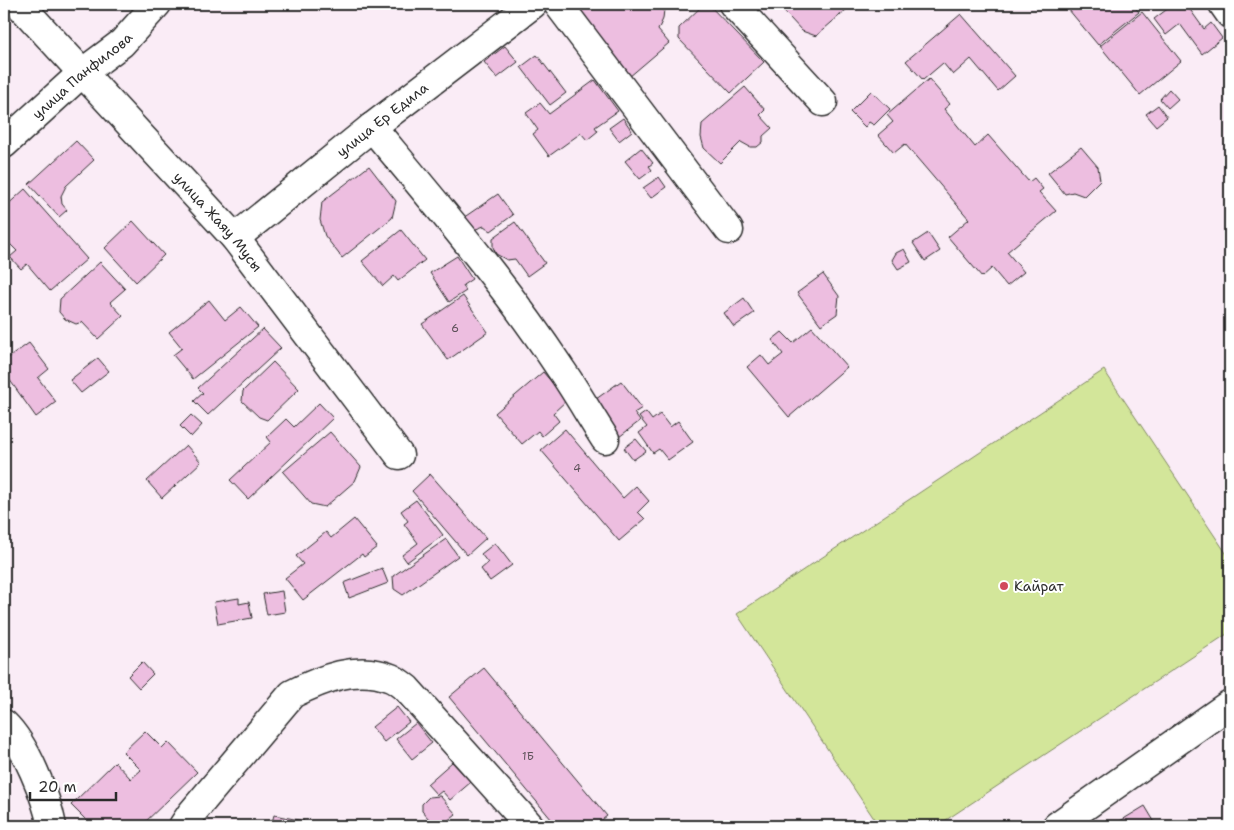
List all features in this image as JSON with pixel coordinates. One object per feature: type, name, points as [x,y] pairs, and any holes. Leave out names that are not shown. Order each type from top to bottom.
[{"type":"street","name":"улица Жаяу Мусы","points":[[20,4],[235,238],[399,455]]},
{"type":"street","name":"улица Панфилова","points":[[4,144],[82,73],[122,43],[157,4]]},
{"type":"street","name":"улица Ер Едила","points":[[235,238],[372,127],[533,4]]},
{"type":"street","points":[[558,4],[729,230]]},
{"type":"street","points":[[733,4],[823,102]]},
{"type":"street","points":[[1223,4],[1230,14]]},
{"type":"street","points":[[372,127],[441,210],[518,309],[560,368],[605,439]]},
{"type":"street","points":[[183,826],[292,694],[312,684],[338,675],[365,672],[391,678],[407,689],[530,826]]},
{"type":"street","points":[[1057,826],[1230,704]]},
{"type":"street","points":[[4,724],[14,733],[33,771],[52,826]]},
{"type":"green space","name":"Кайрат","points":[[1104,370],[1230,559],[1230,632],[937,826],[879,826],[737,614]]},
{"type":"building","points":[[567,4],[660,4],[664,9],[663,19],[658,30],[669,43],[629,77]]},
{"type":"building","points":[[704,4],[708,4],[764,62],[731,93],[679,39],[679,28]]},
{"type":"building","points":[[777,4],[843,4],[847,9],[816,36],[802,31]]},
{"type":"building","points":[[1064,4],[1132,4],[1139,12],[1098,45]]},
{"type":"building","points":[[1174,4],[1186,4],[1204,29],[1211,23],[1222,38],[1202,54],[1180,24],[1166,35],[1154,19]]},
{"type":"building","points":[[1142,12],[1181,61],[1140,95],[1100,46]]},
{"type":"building","points":[[961,14],[1015,76],[998,91],[971,59],[953,75],[943,63],[923,80],[906,61]]},
{"type":"building","points":[[505,46],[518,62],[497,78],[484,62]]},
{"type":"building","points":[[537,55],[566,93],[550,105],[521,67]]},
{"type":"building","points":[[929,79],[950,104],[944,109],[975,147],[988,135],[1029,182],[1034,178],[1043,189],[1039,192],[1056,211],[1007,252],[1024,272],[1007,286],[992,268],[982,277],[948,237],[969,219],[905,144],[894,153],[878,135],[893,122],[887,115]]},
{"type":"building","points":[[595,80],[618,111],[595,127],[598,131],[587,140],[581,133],[549,156],[533,134],[538,130],[526,113],[540,103],[549,114]]},
{"type":"building","points":[[745,87],[765,110],[760,115],[772,128],[763,136],[763,142],[757,147],[750,147],[741,142],[720,163],[704,148],[701,137],[702,124]]},
{"type":"building","points":[[1169,89],[1178,99],[1168,108],[1160,99]]},
{"type":"building","points":[[871,91],[890,109],[874,125],[869,122],[865,127],[850,112]]},
{"type":"building","points":[[1158,105],[1167,117],[1156,126],[1146,114]]},
{"type":"building","points":[[623,118],[632,131],[619,141],[609,128]]},
{"type":"building","points":[[76,141],[94,160],[66,186],[61,196],[62,204],[67,210],[59,217],[29,184]]},
{"type":"building","points":[[1081,147],[1098,167],[1100,180],[1084,196],[1073,192],[1065,194],[1048,173]]},
{"type":"building","points":[[641,148],[653,163],[649,166],[652,170],[640,179],[625,161]]},
{"type":"building","points":[[369,166],[396,201],[392,218],[342,258],[325,236],[320,220],[322,202]]},
{"type":"building","points":[[659,177],[666,187],[651,198],[643,188]]},
{"type":"building","points":[[25,189],[87,259],[50,291],[27,264],[21,269],[10,257],[17,251],[8,242],[4,245],[4,208]]},
{"type":"building","points":[[498,194],[513,215],[491,231],[484,226],[471,231],[463,218]]},
{"type":"building","points":[[133,221],[164,255],[136,282],[105,248]]},
{"type":"building","points":[[515,222],[545,263],[527,276],[515,259],[507,260],[496,254],[493,247],[493,238]]},
{"type":"building","points":[[401,230],[425,260],[398,281],[394,276],[383,286],[362,261]]},
{"type":"building","points":[[928,233],[940,251],[925,261],[913,243]]},
{"type":"building","points":[[904,249],[911,262],[898,269],[892,260],[896,253]]},
{"type":"building","points":[[457,256],[472,279],[463,285],[466,291],[449,302],[430,273]]},
{"type":"building","points":[[100,262],[125,289],[110,302],[123,316],[98,339],[82,322],[76,324],[65,319],[59,312],[60,299]]},
{"type":"building","points":[[823,274],[839,296],[837,314],[821,325],[797,293]]},
{"type":"building","points":[[463,296],[488,332],[448,360],[422,324]]},
{"type":"building","points":[[744,298],[754,313],[734,327],[724,313]]},
{"type":"building","points":[[209,300],[225,320],[241,307],[258,327],[193,379],[173,355],[182,348],[169,332]]},
{"type":"building","points":[[812,327],[847,367],[789,417],[747,367],[761,355],[769,365],[783,354],[772,340],[782,332],[793,343]]},
{"type":"building","points":[[263,329],[281,348],[208,415],[194,401],[203,393],[198,388]]},
{"type":"building","points":[[29,343],[49,369],[38,378],[56,402],[36,417],[4,372],[4,361]]},
{"type":"building","points":[[98,358],[109,371],[81,393],[70,380]]},
{"type":"building","points":[[273,362],[299,389],[267,420],[259,417],[242,401],[243,391]]},
{"type":"building","points":[[543,372],[567,400],[553,413],[559,421],[542,436],[538,431],[522,444],[495,413]]},
{"type":"building","points":[[621,381],[642,408],[634,413],[640,421],[619,437],[592,402]]},
{"type":"building","points":[[319,403],[333,418],[248,499],[230,480],[271,442],[267,437],[286,419],[294,427]]},
{"type":"building","points":[[646,412],[652,420],[660,414],[670,427],[678,421],[693,442],[668,460],[659,449],[653,453],[639,433],[647,427],[639,417]]},
{"type":"building","points":[[191,415],[202,425],[191,437],[180,426]]},
{"type":"building","points":[[565,429],[623,498],[636,486],[649,501],[638,512],[645,519],[619,541],[541,450]]},
{"type":"building","points":[[330,432],[361,467],[355,481],[325,507],[311,504],[283,472]]},
{"type":"building","points":[[636,439],[646,451],[633,460],[624,448]]},
{"type":"building","points":[[186,445],[201,462],[162,498],[147,481]]},
{"type":"building","points":[[430,474],[486,538],[467,555],[412,491]]},
{"type":"building","points":[[416,500],[443,535],[407,562],[402,555],[418,543],[404,524],[408,521],[401,511]]},
{"type":"building","points":[[354,519],[377,547],[364,557],[362,554],[303,600],[285,578],[303,564],[296,556],[326,532],[331,538]]},
{"type":"building","points":[[446,539],[458,556],[403,595],[394,589],[393,576]]},
{"type":"building","points":[[495,543],[512,565],[490,581],[481,569],[488,563],[481,554]]},
{"type":"building","points":[[382,568],[388,583],[349,598],[344,583]]},
{"type":"building","points":[[282,591],[285,612],[267,615],[263,594]]},
{"type":"building","points":[[239,598],[239,604],[249,602],[252,618],[218,624],[214,602]]},
{"type":"building","points":[[142,662],[153,674],[139,688],[128,676]]},
{"type":"building","points":[[484,668],[607,816],[594,826],[557,826],[449,697]]},
{"type":"building","points":[[397,707],[409,722],[384,742],[372,727]]},
{"type":"building","points":[[416,723],[432,743],[412,759],[396,739]]},
{"type":"building","points":[[145,731],[162,748],[168,742],[197,772],[141,826],[92,826],[71,805],[115,762],[131,779],[141,770],[123,752]]},
{"type":"building","points":[[452,762],[471,782],[450,800],[442,791],[437,795],[427,784]]},
{"type":"building","points":[[440,796],[456,814],[441,826],[435,826],[422,811],[422,804],[429,797]]},
{"type":"building","points":[[1145,806],[1157,826],[1112,826]]},
{"type":"building","points":[[274,815],[304,821],[303,826],[271,826]]},
{"type":"place","name":"Кайрат","points":[[1004,586]]}]
